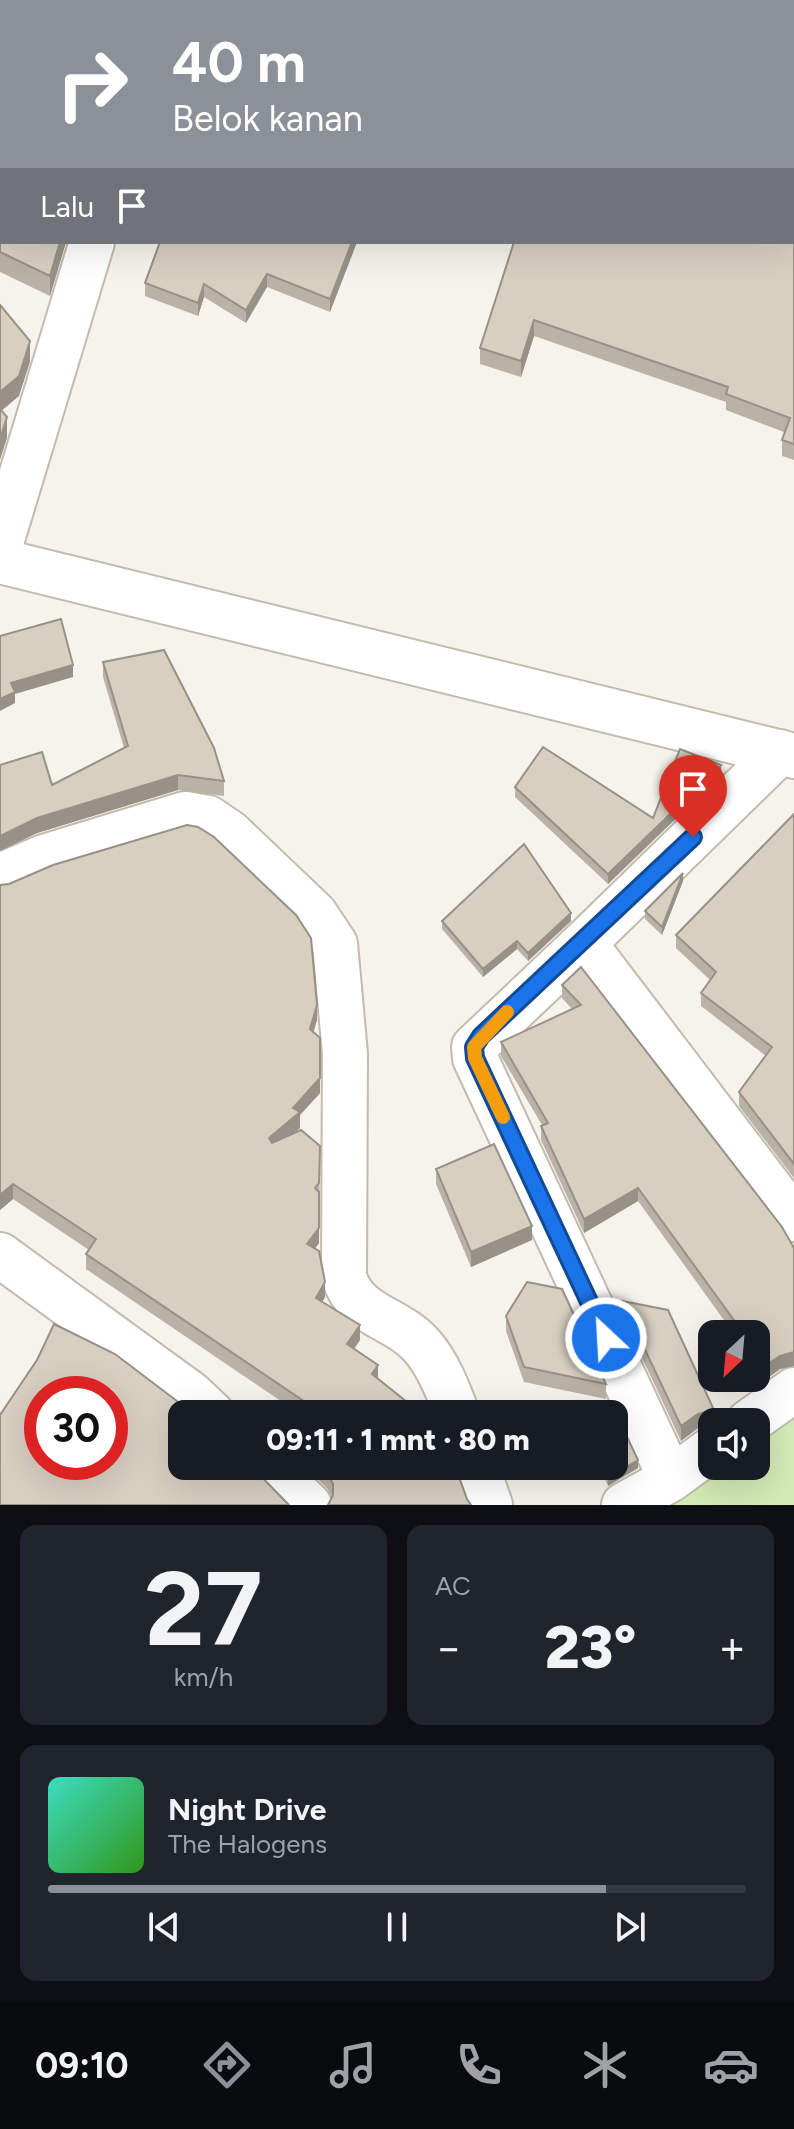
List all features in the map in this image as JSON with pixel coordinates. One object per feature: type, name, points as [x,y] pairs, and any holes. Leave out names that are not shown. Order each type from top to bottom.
[{"type":"street","points":[[0,546],[91,244]]},
{"type":"street","points":[[0,561],[787,754]]},
{"type":"street","points":[[671,1479],[475,1058],[474,1047],[481,1036],[787,754]]},
{"type":"street","points":[[0,876],[44,857],[185,814],[208,818],[230,833],[315,914],[335,944],[344,1041],[344,1277],[349,1292],[362,1308],[405,1331],[423,1346],[450,1400]]},
{"type":"street","points":[[584,943],[794,1219]]},
{"type":"street","points":[[0,1255],[197,1400]]},
{"type":"street","points":[[769,1408],[794,1390]]},
{"type":"street","points":[[624,1505],[671,1479],[698,1459]]},
{"type":"street","points":[[283,1480],[309,1505]]},
{"type":"street","points":[[481,1480],[490,1505]]},
{"type":"green space","points":[[794,1414],[794,1505],[669,1505],[703,1480],[770,1480],[770,1432]]},
{"type":"building","points":[[0,244],[59,244],[50,276],[0,252]]},
{"type":"building","points":[[159,244],[351,244],[330,299],[267,274],[246,310],[204,284],[198,303],[145,283]]},
{"type":"building","points":[[513,244],[794,244],[794,444],[782,440],[790,418],[726,394],[728,387],[534,320],[521,361],[480,348]]},
{"type":"building","points":[[0,305],[30,341],[19,376],[0,392]]},
{"type":"building","points":[[0,409],[7,417],[0,439]]},
{"type":"building","points":[[61,619],[73,665],[11,683],[15,692],[0,699],[0,636]]},
{"type":"building","points":[[164,650],[214,748],[224,781],[178,775],[37,818],[0,836],[0,765],[42,752],[52,785],[128,746],[103,662]]},
{"type":"building","points":[[543,747],[653,818],[680,749],[721,765],[608,874],[515,787]]},
{"type":"building","points":[[794,814],[794,1164],[739,1092],[772,1047],[701,993],[716,972],[676,935]]},
{"type":"building","points":[[187,825],[198,827],[214,837],[296,915],[311,938],[317,1005],[310,1029],[320,1038],[320,1078],[293,1108],[300,1112],[269,1138],[272,1143],[301,1130],[320,1146],[319,1183],[315,1188],[319,1192],[319,1228],[307,1244],[319,1251],[325,1282],[316,1298],[360,1325],[347,1344],[378,1365],[372,1374],[404,1400],[302,1400],[86,1254],[96,1239],[13,1184],[0,1195],[0,885],[53,865]]},
{"type":"building","points":[[524,844],[571,913],[528,953],[517,941],[483,969],[442,921]]},
{"type":"building","points":[[683,873],[662,927],[645,911]]},
{"type":"building","points":[[581,967],[782,1227],[794,1248],[794,1352],[770,1362],[770,1320],[734,1320],[638,1188],[584,1219],[541,1126],[548,1123],[501,1042],[581,1005],[562,985]]},
{"type":"building","points":[[494,1144],[532,1226],[471,1252],[436,1169]]},
{"type":"building","points":[[527,1282],[562,1289],[606,1384],[524,1367],[506,1316]]},
{"type":"building","points":[[622,1301],[668,1310],[698,1375],[698,1392],[706,1392],[713,1408],[698,1408],[698,1414],[681,1426]]},
{"type":"building","points":[[54,1324],[115,1354],[176,1400],[168,1400],[168,1480],[265,1480],[289,1505],[0,1505],[0,1415],[24,1379],[24,1480],[128,1480],[128,1376],[26,1376]]},
{"type":"building","points":[[628,1439],[638,1460],[628,1466]]},
{"type":"building","points":[[331,1480],[460,1480],[471,1505],[328,1505],[333,1495]]},
{"type":"slow traffic","points":[[503,1117],[475,1058],[474,1047],[481,1036],[507,1012]]},
{"type":"route","points":[[606,1338],[475,1058],[474,1047],[481,1036],[584,943],[693,837]]}]
